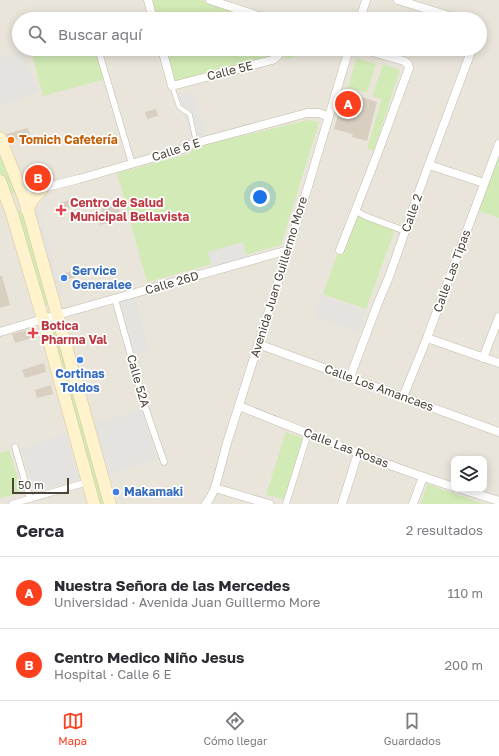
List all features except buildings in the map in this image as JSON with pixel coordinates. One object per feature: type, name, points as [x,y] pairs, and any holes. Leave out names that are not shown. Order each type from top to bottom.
[{"type":"main road","points":[[0,138],[25,201],[110,504]]},
{"type":"main road","points":[[0,181],[43,319],[94,504]]},
{"type":"main road","points":[[5,200],[25,201],[33,199],[42,189]]},
{"type":"street","points":[[148,0],[151,12]]},
{"type":"street","points":[[210,0],[247,12]]},
{"type":"street","points":[[362,12],[366,0]]},
{"type":"street","points":[[398,0],[437,12]]},
{"type":"street","points":[[100,56],[132,164]]},
{"type":"street","points":[[164,56],[172,86]]},
{"type":"street","name":"Calle 5E","points":[[172,86],[272,60],[278,56]]},
{"type":"street","name":"Avenida Juan Guillermo More","points":[[206,504],[214,488],[347,56]]},
{"type":"street","points":[[340,250],[409,68],[408,64],[404,61],[386,56]]},
{"type":"street","name":"Calle 2","points":[[350,377],[389,277],[469,56]]},
{"type":"street","name":"Calle 6 E","points":[[25,201],[42,189],[184,149],[196,143],[307,113],[319,113],[329,117]]},
{"type":"street","name":"Calle Las Tipas","points":[[403,397],[499,144]]},
{"type":"street","points":[[429,165],[484,183]]},
{"type":"street","points":[[356,211],[365,216],[405,231]]},
{"type":"street","name":"Calle 26D","points":[[0,332],[288,250]]},
{"type":"street","name":"Calle 52A","points":[[115,299],[146,410],[164,462]]},
{"type":"street","points":[[484,358],[499,317]]},
{"type":"street","points":[[426,338],[499,363]]},
{"type":"street","name":"Calle Los Amancaes","points":[[258,344],[499,432]]},
{"type":"street","name":"Calle Las Rosas","points":[[239,406],[358,453],[451,486]]},
{"type":"street","points":[[286,504],[308,433]]},
{"type":"street","points":[[15,447],[30,499]]},
{"type":"street","points":[[342,504],[358,453]]},
{"type":"street","points":[[413,504],[423,477]]},
{"type":"street","points":[[12,504],[88,482]]},
{"type":"street","points":[[214,488],[269,504]]},
{"type":"street","points":[[471,492],[498,500]]},
{"type":"lane","points":[[172,86],[179,107],[190,115],[196,143]]},
{"type":"shaded area","points":[[0,0],[499,0],[499,504],[0,504]]},
{"type":"shaded area","points":[[12,54],[12,56],[24,56],[39,92],[0,107],[0,58]]},
{"type":"shaded area","points":[[194,92],[206,134],[191,139],[179,96]]},
{"type":"shaded area","points":[[39,211],[63,294],[57,296],[33,212]]},
{"type":"shaded area","points":[[243,242],[247,257],[212,267],[208,252]]},
{"type":"shaded area","points":[[320,295],[366,311],[359,332],[315,316]]},
{"type":"shaded area","points":[[135,296],[149,351],[132,354],[118,301]]},
{"type":"shaded area","points":[[142,409],[157,459],[108,474],[93,424]]},
{"type":"shaded area","points":[[67,433],[79,479],[34,492],[22,449]]},
{"type":"green space","points":[[152,0],[200,0],[235,12],[155,12]]},
{"type":"green space","points":[[32,56],[98,56],[106,79],[43,96]]},
{"type":"green space","points":[[168,56],[275,56],[175,84]]},
{"type":"green space","points":[[285,56],[298,56],[286,59]]},
{"type":"green space","points":[[356,58],[376,64],[367,93],[348,88]]},
{"type":"green space","points":[[383,64],[400,70],[374,150],[367,149],[382,99],[372,96]]},
{"type":"green space","points":[[308,120],[319,122],[281,245],[147,282],[117,173],[188,154],[196,147]]},
{"type":"green space","points":[[0,151],[17,193],[9,193],[0,172]]},
{"type":"green space","points":[[499,157],[499,218],[479,211]]},
{"type":"green space","points":[[25,209],[50,304],[42,306],[15,212]]},
{"type":"green space","points":[[352,214],[395,229],[366,309],[323,294]]},
{"type":"green space","points":[[57,327],[107,504],[101,504],[96,499],[50,328]]},
{"type":"green space","points":[[286,432],[303,438],[284,499],[266,495]]},
{"type":"green space","points":[[9,450],[22,493],[0,498],[0,453]]},
{"type":"green space","points":[[427,484],[484,504],[421,504]]},
{"type":"place","name":"Nuestra Señora de las Mercedes","points":[[348,104]]},
{"type":"place","name":"Tomich Cafetería","points":[[11,140]]},
{"type":"place","name":"Centro Medico Niño Jesus","points":[[38,178]]},
{"type":"place","name":"Centro de Salud Municipal Bellavista","points":[[61,210]]},
{"type":"place","name":"Service Generalee","points":[[64,278]]},
{"type":"place","name":"Botica Pharma Val","points":[[33,333]]},
{"type":"place","name":"Cortinas Toldos","points":[[80,360]]},
{"type":"place","name":"Makamaki","points":[[116,492]]}]
